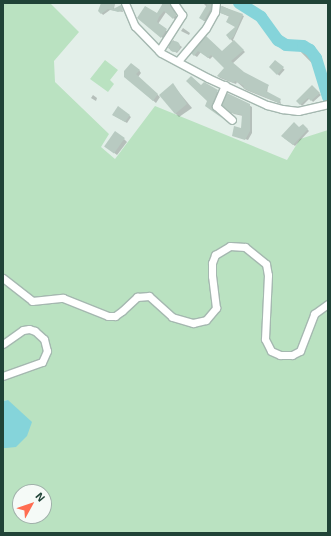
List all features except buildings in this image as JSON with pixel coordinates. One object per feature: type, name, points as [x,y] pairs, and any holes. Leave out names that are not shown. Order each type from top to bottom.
[{"type":"street","points":[[125,3],[135,26],[159,51],[225,85],[267,105],[282,109],[298,111],[328,104]]},
{"type":"street","points":[[159,51],[182,15],[174,3]]},
{"type":"street","points":[[178,61],[206,28],[215,12],[216,3]]},
{"type":"street","points":[[225,85],[216,106],[232,120]]},
{"type":"street","points":[[3,278],[32,301],[63,298],[108,316],[115,316],[137,297],[149,296],[172,317],[193,323],[206,320],[216,308],[212,269],[216,256],[230,246],[245,247],[266,264],[268,275],[265,339],[271,351],[280,355],[292,355],[300,351],[314,314],[328,304]]},
{"type":"street","points":[[3,344],[23,330],[29,329],[40,334],[47,351],[42,362],[3,376]]},
{"type":"green space","points":[[3,3],[50,3],[79,32],[54,61],[55,82],[109,134],[101,147],[115,159],[155,106],[287,160],[300,139],[328,130],[328,533],[3,533],[3,448],[6,448],[8,400],[3,401]]},
{"type":"green space","points":[[105,60],[118,70],[110,80],[114,84],[108,92],[90,79]]},
{"type":"water","points":[[8,400],[32,422],[27,436],[16,447],[3,448],[3,401]]},
{"type":"waterway","points":[[239,3],[261,17],[278,40],[286,45],[303,46],[310,50],[316,58],[328,97]]}]
